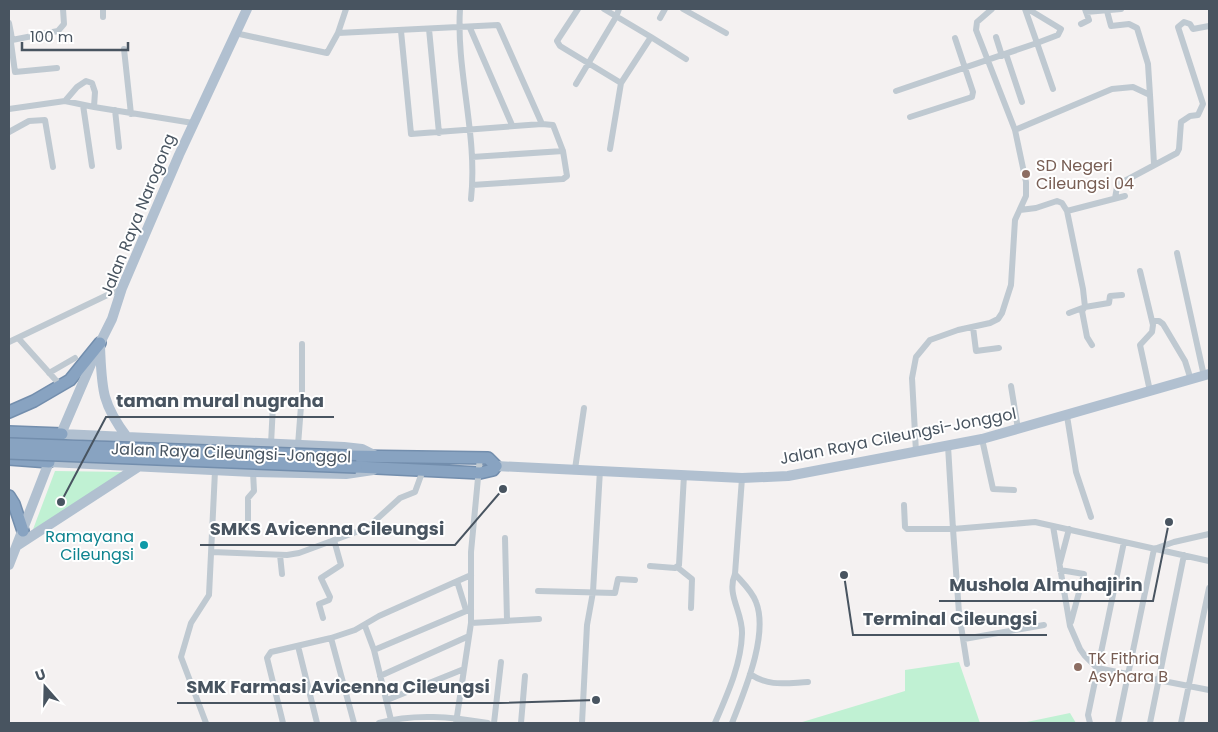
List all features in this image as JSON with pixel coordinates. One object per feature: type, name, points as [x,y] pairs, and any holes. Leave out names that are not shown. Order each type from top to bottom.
[{"type":"highway","points":[[9,412],[61,386],[75,375],[100,343]]},
{"type":"highway","points":[[9,432],[62,434]]},
{"type":"highway","name":"Jalan Raya Cileungsi-Jonggol","points":[[9,444],[347,456],[379,462],[423,470],[480,473],[488,472],[496,466],[488,458],[379,462],[356,467],[9,453]]},
{"type":"highway","points":[[9,459],[49,462]]},
{"type":"highway","points":[[9,496],[14,504],[23,531]]},
{"type":"main road","name":"Jalan Raya Narogong","points":[[9,565],[49,462],[112,319],[122,288],[193,123],[247,9]]},
{"type":"main road","points":[[100,343],[102,387],[106,404],[126,437]]},
{"type":"main road","name":"Jalan Raya Cileungsi-Jonggol","points":[[496,466],[742,478],[788,476],[982,439],[1207,375]]},
{"type":"main road","name":"Jalan Raya Cileungsi-Jonggol","points":[[62,434],[362,449],[379,462]]},
{"type":"main road","name":"Jalan Raya Cileungsi-Jonggol","points":[[49,462],[215,471],[346,474],[379,462]]},
{"type":"main road","points":[[18,545],[138,467]]},
{"type":"street","points":[[9,23],[12,40],[58,31],[64,24],[63,9]]},
{"type":"street","points":[[103,9],[103,17]]},
{"type":"street","points":[[235,33],[327,53],[338,33],[346,9]]},
{"type":"street","points":[[460,9],[459,29],[472,157],[471,199]]},
{"type":"street","points":[[578,9],[557,41],[560,46],[621,84]]},
{"type":"street","points":[[604,9],[686,59]]},
{"type":"street","points":[[576,84],[619,9]]},
{"type":"street","points":[[660,18],[665,9]]},
{"type":"street","points":[[683,9],[726,33]]},
{"type":"street","points":[[916,452],[912,378],[916,357],[930,340],[998,319],[1006,304],[1011,285],[1015,219],[1027,189],[1015,130],[987,61],[975,25],[979,19],[992,9]]},
{"type":"street","points":[[896,91],[1058,35],[1061,29],[1026,9]]},
{"type":"street","points":[[1026,9],[1053,89]]},
{"type":"street","points":[[1081,24],[1089,20],[1086,10],[1107,11],[1121,9]]},
{"type":"street","points":[[1107,11],[1111,26],[1129,24],[1137,28],[1148,64],[1154,164]]},
{"type":"street","points":[[1115,198],[1119,184],[1134,178],[1154,164],[1177,153],[1181,122],[1190,116],[1198,115],[1203,104],[1178,27],[1184,22],[1190,24],[1193,29],[1209,26]]},
{"type":"street","points":[[338,33],[382,30],[459,29],[493,24],[501,29],[542,124]]},
{"type":"street","points":[[470,28],[512,125]]},
{"type":"street","points":[[429,29],[439,133]]},
{"type":"street","points":[[401,31],[411,134],[512,125],[553,125],[563,151],[568,173],[563,180],[472,185]]},
{"type":"street","points":[[610,149],[621,84],[651,37]]},
{"type":"street","points":[[996,37],[1022,102]]},
{"type":"street","points":[[910,117],[972,97],[965,68],[954,38]]},
{"type":"street","points":[[11,43],[12,72],[57,68]]},
{"type":"street","points":[[124,50],[131,114]]},
{"type":"street","points":[[65,101],[77,87],[86,82],[92,83],[94,87],[94,107]]},
{"type":"street","points":[[1015,130],[1112,89],[1132,87],[1150,95]]},
{"type":"street","points":[[9,109],[65,101],[131,114],[193,123]]},
{"type":"street","points":[[83,105],[92,166]]},
{"type":"street","points":[[115,110],[119,147]]},
{"type":"street","points":[[9,132],[29,121],[45,120],[53,166]]},
{"type":"street","points":[[472,157],[563,151]]},
{"type":"street","points":[[1067,211],[1125,196]]},
{"type":"street","points":[[1020,210],[1036,208],[1060,201],[1067,211],[1082,281],[1085,307],[1082,311],[1087,337],[1092,345]]},
{"type":"street","points":[[1177,253],[1207,375]]},
{"type":"street","points":[[1140,270],[1153,321],[1152,332],[1140,345],[1150,391]]},
{"type":"street","points":[[9,341],[19,339],[122,288]]},
{"type":"street","points":[[1068,313],[1085,307],[1107,303],[1110,296],[1122,295]]},
{"type":"street","points":[[1153,321],[1159,321],[1163,324],[1185,361],[1191,380]]},
{"type":"street","points":[[974,327],[976,351],[999,348]]},
{"type":"street","points":[[19,339],[61,386]]},
{"type":"street","points":[[298,445],[302,392],[302,344]]},
{"type":"street","points":[[49,373],[75,358]]},
{"type":"street","points":[[1011,386],[1018,429]]},
{"type":"street","points":[[270,444],[273,405]]},
{"type":"street","points":[[575,469],[584,408]]},
{"type":"street","points":[[1067,416],[1076,472],[1091,517]]},
{"type":"street","points":[[982,439],[993,490],[1014,490]]},
{"type":"street","points":[[948,446],[959,613],[968,664]]},
{"type":"street","points":[[468,609],[480,458]]},
{"type":"street","points":[[212,552],[294,555],[367,528],[400,498],[415,492],[423,470]]},
{"type":"street","points":[[582,723],[587,625],[593,592],[600,470]]},
{"type":"street","points":[[206,723],[181,657],[191,624],[209,597],[215,471]]},
{"type":"street","points":[[248,527],[248,498],[254,491],[253,472]]},
{"type":"street","points":[[677,567],[684,476]]},
{"type":"street","points":[[715,723],[739,660],[742,621],[732,593],[731,583],[735,574],[742,478]]},
{"type":"street","points":[[904,505],[905,527],[907,529],[953,529],[1035,522],[1209,561]]},
{"type":"street","points":[[1053,526],[1070,626],[1080,649],[1097,668],[1209,690]]},
{"type":"street","points":[[1060,568],[1069,529]]},
{"type":"street","points":[[1154,549],[1209,534]]},
{"type":"street","points":[[505,538],[506,620]]},
{"type":"street","points":[[323,618],[319,604],[329,600],[330,597],[321,578],[342,565],[334,540]]},
{"type":"street","points":[[1090,723],[1088,715],[1124,542]]},
{"type":"street","points":[[1118,723],[1154,549]]},
{"type":"street","points":[[280,555],[282,574]]},
{"type":"street","points":[[1150,723],[1184,555]]},
{"type":"street","points":[[650,566],[677,567],[692,579],[691,608]]},
{"type":"street","points":[[1060,568],[1084,574],[1070,626]]},
{"type":"street","points":[[732,723],[750,674],[760,618],[756,602],[735,574]]},
{"type":"street","points":[[284,723],[267,658],[274,651],[331,638],[365,626],[379,616],[470,575]]},
{"type":"street","points":[[538,591],[614,594],[618,579],[635,580]]},
{"type":"street","points":[[456,720],[471,623],[468,609],[457,581]]},
{"type":"street","points":[[1181,723],[1209,588]]},
{"type":"street","points":[[374,650],[468,609]]},
{"type":"street","points":[[471,623],[539,619]]},
{"type":"street","points":[[964,639],[1044,625]]},
{"type":"street","points":[[365,626],[374,650],[391,720]]},
{"type":"street","points":[[380,676],[469,636]]},
{"type":"street","points":[[331,638],[354,723]]},
{"type":"street","points":[[298,646],[316,723]]},
{"type":"street","points":[[494,723],[501,662]]},
{"type":"street","points":[[387,700],[464,669]]},
{"type":"street","points":[[750,674],[758,680],[776,684],[808,682]]},
{"type":"street","points":[[521,723],[525,676]]},
{"type":"street","points":[[380,723],[391,720],[456,720],[488,723]]},
{"type":"green space","points":[[55,471],[126,472],[32,532]]},
{"type":"green space","points":[[959,662],[980,723],[799,723],[905,691],[905,670]]},
{"type":"green space","points":[[1070,713],[1076,723],[1022,723]]},
{"type":"place","name":"SD Negeri Cileungsi 04","points":[[1026,174]]},
{"type":"place","name":"SMKS Avicenna Cileungsi","points":[[503,489]]},
{"type":"place","name":"taman mural nugraha","points":[[61,502]]},
{"type":"place","name":"Mushola Almuhajirin","points":[[1169,522]]},
{"type":"place","name":"Ramayana Cileungsi","points":[[144,545]]},
{"type":"place","name":"Terminal Cileungsi","points":[[844,575]]},
{"type":"place","name":"TK Fithria Asyhara B","points":[[1078,667]]},
{"type":"place","name":"SMK Farmasi Avicenna Cileungsi","points":[[596,700]]}]
